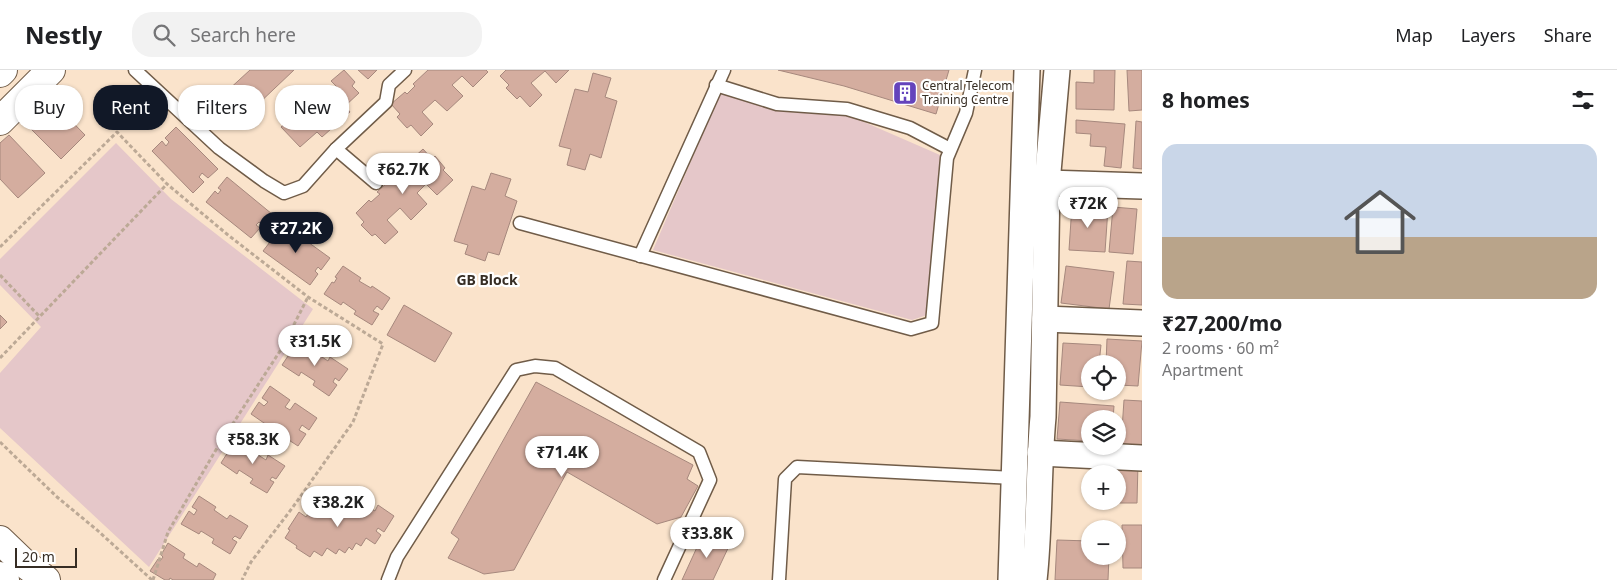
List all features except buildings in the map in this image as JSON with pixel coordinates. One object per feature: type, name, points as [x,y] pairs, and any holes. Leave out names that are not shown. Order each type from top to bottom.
[{"type":"street","points":[[0,73],[3,70]]},
{"type":"street","points":[[0,121],[51,70]]},
{"type":"street","points":[[1011,580],[1027,70]]},
{"type":"street","points":[[1034,580],[1043,417],[1047,183],[1056,70]]},
{"type":"street","points":[[1047,183],[1142,186]]},
{"type":"street","points":[[1022,219],[1047,221]]},
{"type":"street","points":[[1045,319],[1142,322]]},
{"type":"street","points":[[1040,453],[1142,458]]},
{"type":"street","points":[[1013,512],[1038,514]]},
{"type":"street","points":[[0,540],[25,564],[46,580]]},
{"type":"street","points":[[0,576],[5,580]]},
{"type":"lane","points":[[135,70],[219,148],[264,181],[284,193],[303,186],[336,149],[386,102],[389,85],[405,70]]},
{"type":"lane","points":[[640,256],[724,70]]},
{"type":"lane","points":[[520,223],[911,329],[932,323],[947,158],[966,113],[975,70]]},
{"type":"lane","points":[[716,85],[777,104],[847,109],[910,128],[950,149]]},
{"type":"lane","points":[[336,149],[376,183]]},
{"type":"lane","points":[[388,580],[397,557],[516,370],[535,366],[555,368],[699,452],[710,480],[664,580]]},
{"type":"lane","points":[[779,580],[785,479],[797,467],[1014,478]]},
{"type":"path","points":[[0,247],[117,132],[167,184],[228,235],[308,297],[382,344],[353,422],[252,562],[242,580]]},
{"type":"path","points":[[0,358],[167,184]]},
{"type":"path","points":[[0,275],[40,317]]},
{"type":"path","points":[[0,442],[57,497],[153,580],[168,532],[217,448],[282,348],[308,297]]},
{"type":"shaded area","points":[[720,93],[785,112],[848,115],[940,155],[927,315],[912,320],[653,250]]},
{"type":"shaded area","points":[[116,143],[171,199],[313,309],[149,567],[0,428],[0,373],[41,327],[0,285],[0,259]]},
{"type":"place","name":"Central Telecom Training Centre","points":[[905,93]]},
{"type":"district","name":"GB Block","points":[[487,280]]}]
